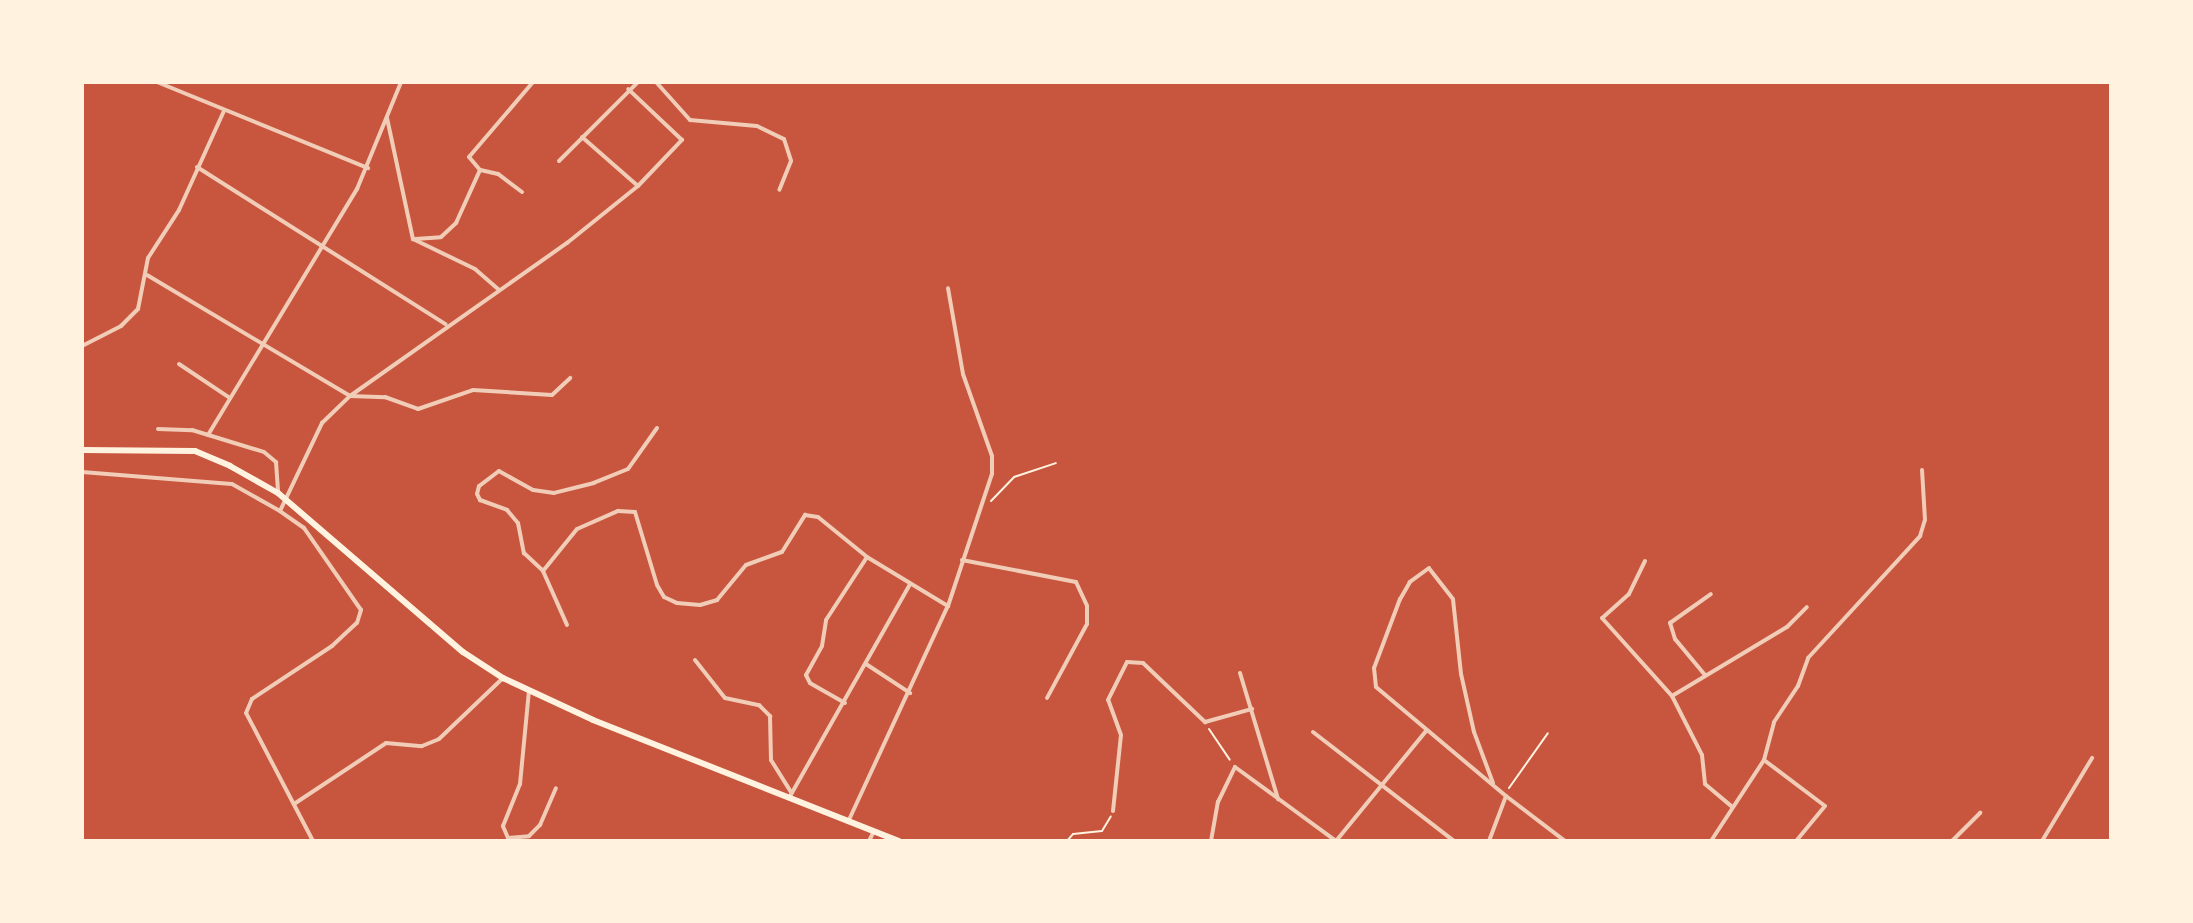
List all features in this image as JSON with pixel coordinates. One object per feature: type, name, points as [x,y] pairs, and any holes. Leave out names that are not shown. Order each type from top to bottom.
[{"type":"main road","points":[[82,450],[195,451],[278,493],[463,652],[503,678],[899,841]]},
{"type":"street","points":[[157,82],[368,168]]},
{"type":"street","points":[[208,435],[368,168],[401,82]]},
{"type":"street","points":[[522,192],[498,174],[480,170],[469,157],[533,82]]},
{"type":"street","points":[[559,161],[638,82]]},
{"type":"street","points":[[656,82],[690,120],[757,126],[784,139],[791,161],[779,190]]},
{"type":"street","points":[[280,511],[288,502],[322,423],[350,396],[638,186],[682,140],[628,89]]},
{"type":"street","points":[[82,346],[121,326],[138,309],[148,258],[224,111]]},
{"type":"street","points":[[386,116],[413,239]]},
{"type":"street","points":[[582,137],[638,186]]},
{"type":"street","points":[[197,167],[446,324]]},
{"type":"street","points":[[413,239],[441,237],[456,223],[480,170]]},
{"type":"street","points":[[413,239],[482,274],[499,290]]},
{"type":"street","points":[[147,275],[262,347],[350,396],[385,397],[418,409],[473,390],[552,395],[570,378]]},
{"type":"street","points":[[848,822],[948,606],[982,507],[992,456],[963,374],[948,288]]},
{"type":"street","points":[[179,364],[230,398]]},
{"type":"street","points":[[158,429],[173,426],[264,452],[276,462],[278,493]]},
{"type":"street","points":[[567,625],[543,571],[524,553],[518,523],[507,510],[480,500],[479,486],[499,471],[533,490],[554,493],[594,483],[628,469],[657,428]]},
{"type":"street","points":[[1711,841],[1731,806],[1764,760],[1774,722],[1798,686],[1808,658],[1920,536],[1925,520],[1922,470]]},
{"type":"street","points":[[82,472],[232,484],[304,528],[361,610],[357,623],[332,646],[248,705],[246,713],[313,841]]},
{"type":"street","points":[[543,571],[577,529],[627,508],[641,520],[657,585],[664,597],[677,603],[700,605],[717,600],[746,565],[782,552],[805,515],[818,517],[867,557],[948,606]]},
{"type":"street","points":[[845,703],[810,683],[806,675],[822,646],[826,620],[867,557]]},
{"type":"street","points":[[962,560],[1076,582],[1087,606],[1087,624],[1047,698]]},
{"type":"street","points":[[1645,561],[1629,594],[1602,618],[1672,696],[1702,755],[1705,784],[1731,806]]},
{"type":"street","points":[[1493,783],[1474,732],[1461,674],[1453,599],[1429,568],[1410,582],[1400,599],[1374,668],[1376,687],[1506,796],[1565,841]]},
{"type":"street","points":[[791,796],[910,584]]},
{"type":"street","points":[[1705,675],[1675,639],[1670,623],[1711,594]]},
{"type":"street","points":[[1672,696],[1787,627],[1807,607]]},
{"type":"street","points":[[695,660],[725,698],[759,705],[770,716],[771,760],[791,796]]},
{"type":"street","points":[[1113,811],[1121,735],[1108,700],[1127,662],[1143,663],[1205,722],[1252,709]]},
{"type":"street","points":[[866,664],[910,693]]},
{"type":"street","points":[[1240,673],[1279,801]]},
{"type":"street","points":[[294,805],[386,743],[422,746],[439,739],[503,678]]},
{"type":"street","points":[[529,691],[520,784],[503,826],[508,840],[529,836],[540,825],[556,788]]},
{"type":"street","points":[[1211,841],[1218,802],[1235,767],[1336,841],[1426,730]]},
{"type":"street","points":[[1313,732],[1380,787],[1454,841]]},
{"type":"street","points":[[2042,841],[2092,758]]},
{"type":"street","points":[[1764,760],[1825,806],[1796,841]]},
{"type":"street","points":[[1489,841],[1506,796]]},
{"type":"street","points":[[1952,841],[1980,813]]},
{"type":"street","points":[[869,841],[874,831]]},
{"type":"path","points":[[982,507],[1014,477],[1056,463]]},
{"type":"path","points":[[1205,722],[1235,767]]},
{"type":"path","points":[[1506,796],[1548,733]]},
{"type":"path","points":[[1067,841],[1073,834],[1102,831],[1113,811]]}]
